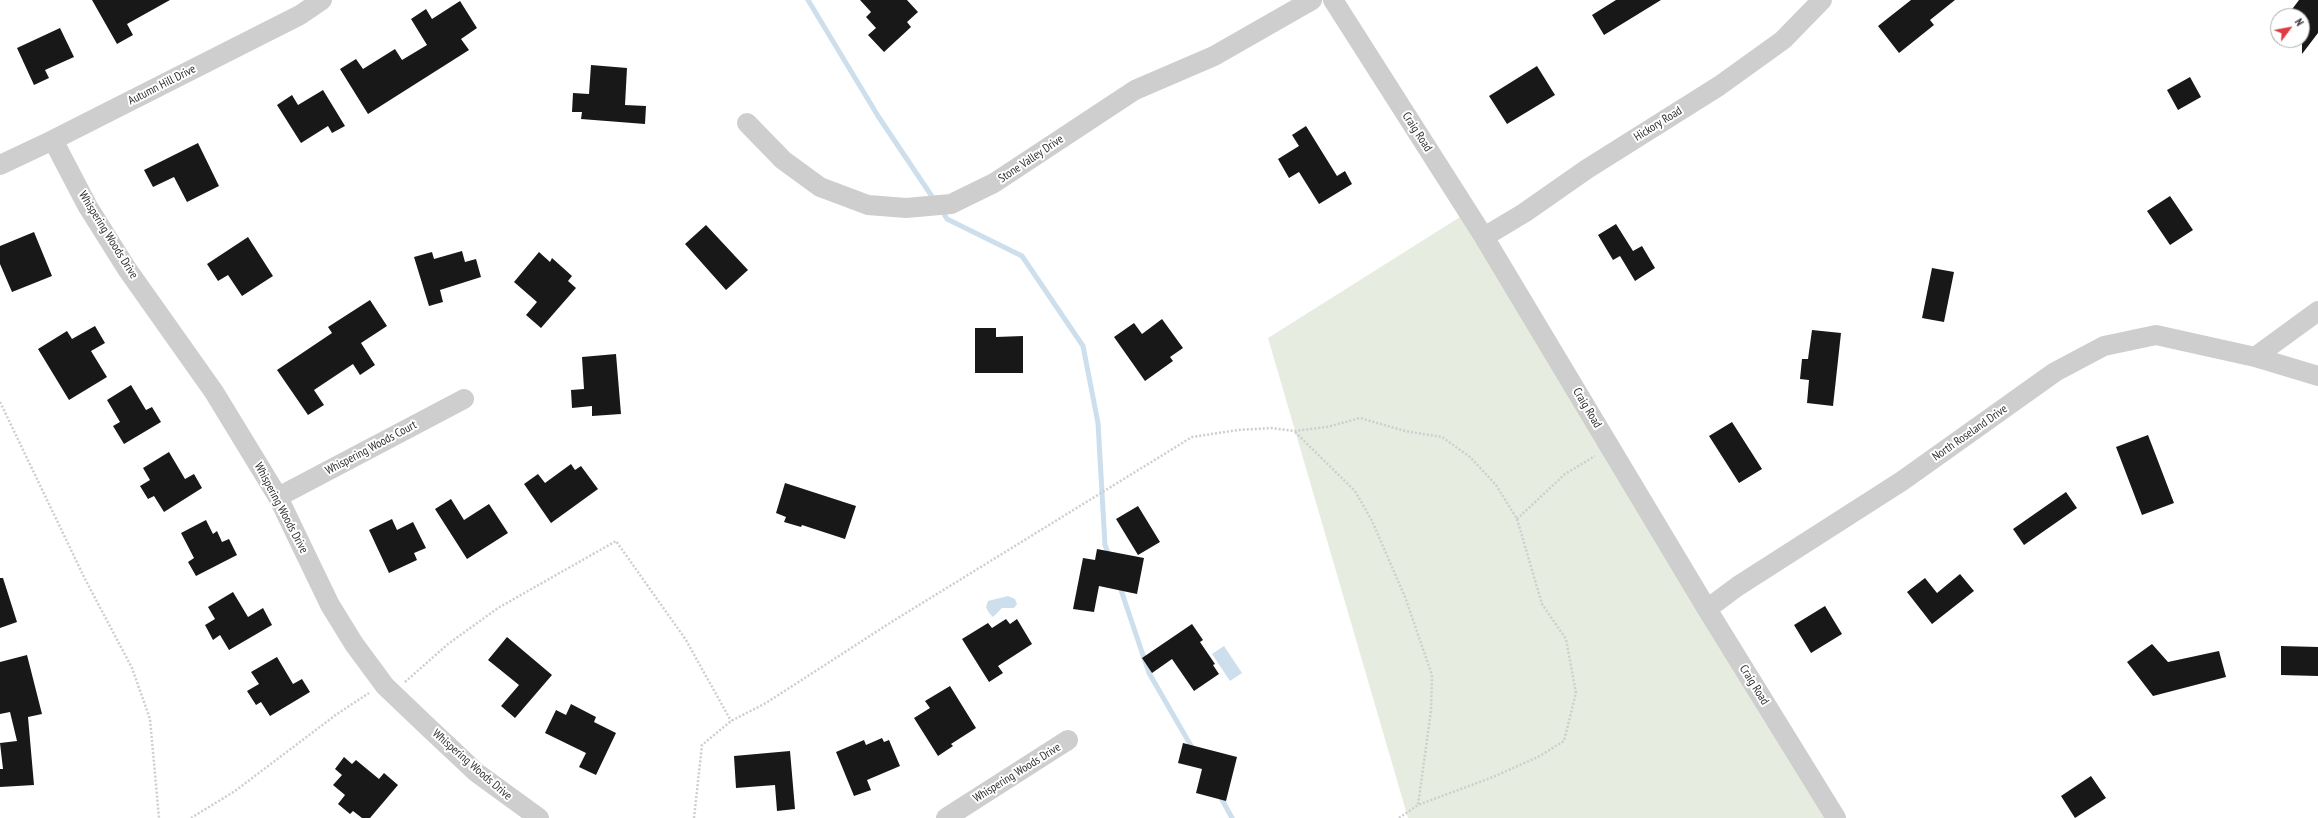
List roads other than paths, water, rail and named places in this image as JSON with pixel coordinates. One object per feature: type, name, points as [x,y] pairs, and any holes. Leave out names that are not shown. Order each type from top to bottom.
[{"type":"street","name":"Autumn Hill Drive","points":[[0,165],[54,140],[300,15],[322,0]]},
{"type":"street","name":"Stone Valley Drive","points":[[747,123],[783,160],[820,187],[868,205],[906,208],[951,204],[994,183],[1135,90],[1214,56],[1312,0]]},
{"type":"street","name":"Craig Road","points":[[1333,0],[1484,237],[1707,608],[1836,818]]},
{"type":"street","name":"Hickory Road","points":[[1484,237],[1524,213],[1587,169],[1719,86],[1783,40],[1822,0]]},
{"type":"street","name":"Whispering Woods Drive","points":[[54,140],[88,208],[127,269],[214,392],[278,497],[330,605],[354,644],[388,689],[477,773],[539,818]]},
{"type":"street","points":[[2255,357],[2318,311]]},
{"type":"street","name":"North Roseland Drive","points":[[1707,608],[1738,586],[1902,481],[2055,372],[2104,346],[2156,335],[2255,357],[2318,376]]},
{"type":"street","name":"Whispering Woods Court","points":[[278,497],[464,399]]},
{"type":"street","name":"Whispering Woods Drive","points":[[946,818],[1068,740]]},
{"type":"water","points":[[1008,596],[1015,599],[1017,604],[1014,608],[1002,608],[993,617],[986,607],[988,601]]},
{"type":"water","points":[[1224,646],[1242,673],[1230,681],[1212,654]]},
{"type":"waterway","points":[[808,0],[878,116],[935,201]]},
{"type":"waterway","points":[[941,209],[947,219],[1022,256],[1083,346],[1098,423],[1105,545],[1110,558]]},
{"type":"waterway","points":[[1119,584],[1149,673],[1194,751]]},
{"type":"waterway","points":[[1219,794],[1232,818]]}]
